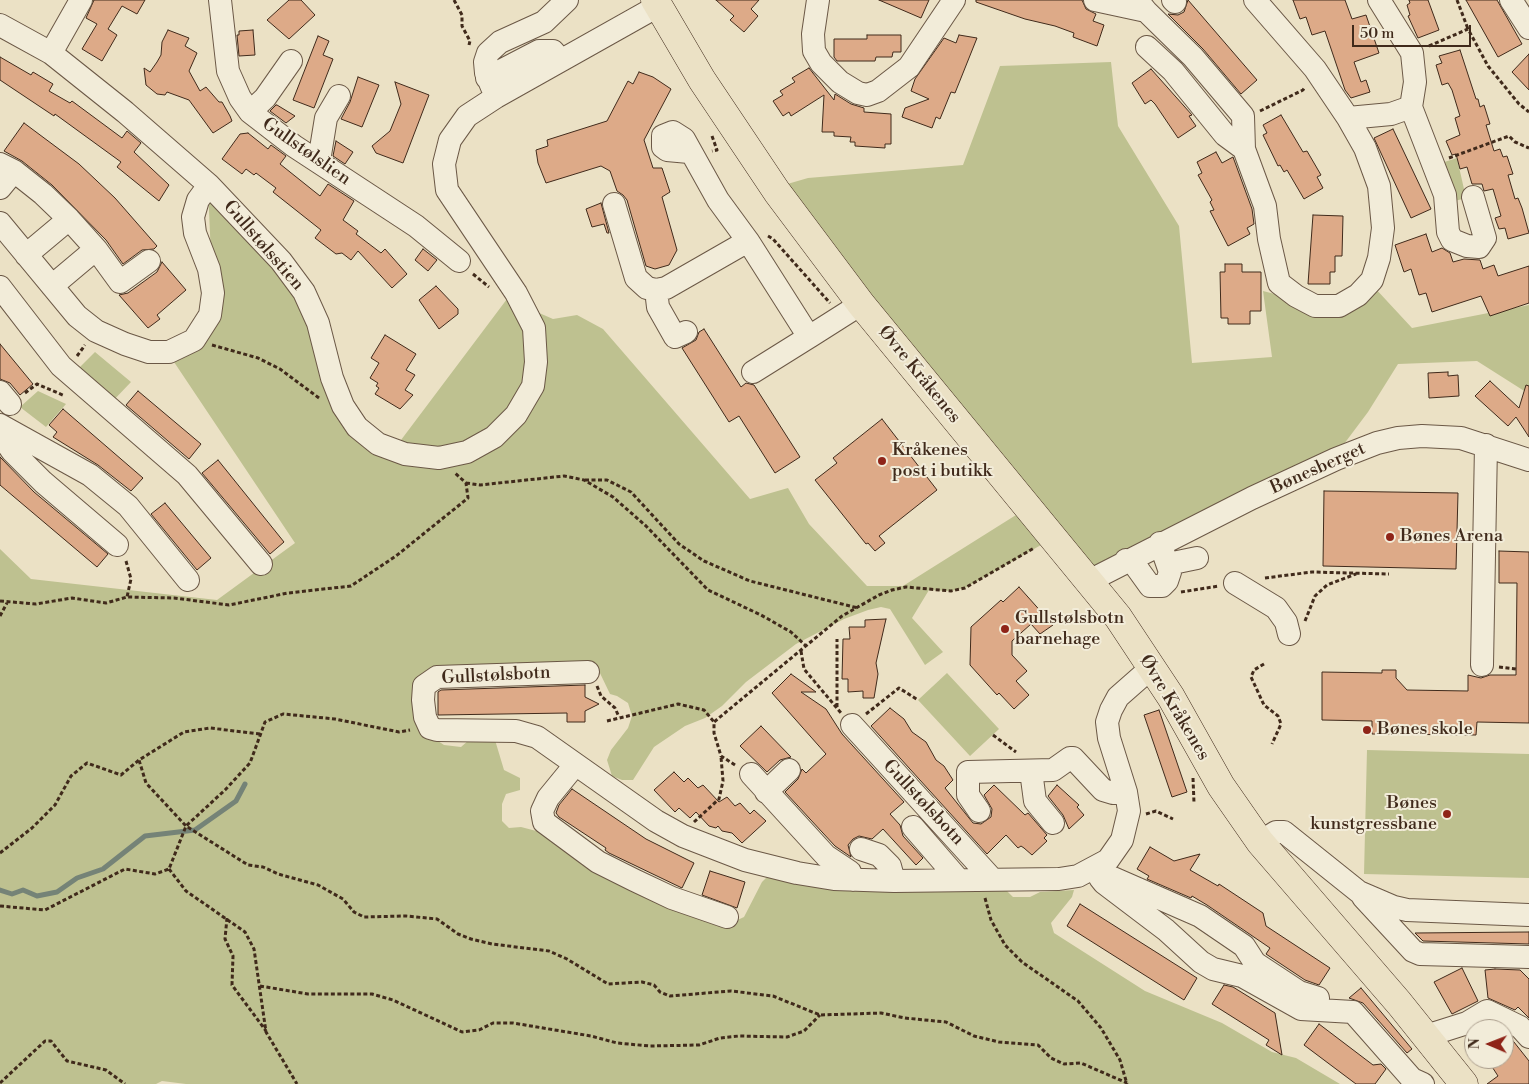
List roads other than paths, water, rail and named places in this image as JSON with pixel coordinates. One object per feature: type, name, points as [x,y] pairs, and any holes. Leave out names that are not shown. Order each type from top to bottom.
[{"type":"main road","name":"Øvre Kråkenes","points":[[657,3],[702,80],[772,184],[851,310],[1089,581],[1118,617],[1171,697],[1221,786],[1260,842],[1426,1036],[1460,1082]]},
{"type":"street","points":[[51,52],[81,0]]},
{"type":"street","name":"Gullstølslien","points":[[220,0],[228,71],[240,98],[250,112],[294,146],[416,226],[458,260]]},
{"type":"street","points":[[492,87],[485,62],[488,53],[493,48],[544,22],[567,0]]},
{"type":"street","points":[[818,0],[814,51],[821,63],[840,82],[858,93],[867,95],[878,91],[909,67],[954,0]]},
{"type":"street","points":[[1095,0],[1141,5],[1193,58],[1243,116],[1244,149],[1265,206],[1270,248],[1279,283],[1296,296],[1315,306],[1339,306],[1358,295],[1372,280],[1379,258],[1383,228],[1379,186],[1365,148],[1348,118],[1315,70],[1254,0]]},
{"type":"street","points":[[1379,0],[1412,53],[1415,82],[1411,108],[1445,195],[1448,232],[1452,240],[1467,246],[1479,247],[1484,238],[1473,197]]},
{"type":"street","name":"Gullstølsstien","points":[[52,286],[77,316],[101,334],[125,344],[149,352],[169,352],[194,340],[210,315],[213,293],[209,269],[195,233],[193,217],[198,200],[210,185],[281,261],[304,292],[318,323],[332,378],[343,406],[357,428],[378,444],[405,454],[439,458],[467,452],[494,437],[516,415],[533,386],[536,362],[534,328],[516,293],[447,190],[444,164],[450,140],[467,116],[492,87],[561,60],[657,3]]},
{"type":"street","points":[[0,25],[51,52],[210,185]]},
{"type":"street","points":[[1147,47],[1173,71],[1225,135],[1244,149]]},
{"type":"street","points":[[250,112],[265,98],[291,61]]},
{"type":"street","points":[[319,161],[326,118],[339,96]]},
{"type":"street","points":[[1348,118],[1391,114],[1411,108]]},
{"type":"street","points":[[689,152],[718,200],[757,238],[809,337]]},
{"type":"street","points":[[0,188],[7,167],[69,219],[96,249],[120,282],[149,261]]},
{"type":"street","points":[[614,204],[636,278],[647,288],[656,290],[666,288],[757,238]]},
{"type":"street","points":[[26,256],[69,219]]},
{"type":"street","points":[[2,228],[52,286],[96,249]]},
{"type":"street","points":[[0,287],[61,366],[188,475],[260,564]]},
{"type":"street","points":[[656,290],[658,307],[675,337],[686,332]]},
{"type":"street","points":[[753,372],[851,310]]},
{"type":"street","points":[[0,425],[90,475],[128,506],[188,580]]},
{"type":"street","points":[[0,434],[12,451],[43,482],[117,545]]},
{"type":"street","name":"Bønesberget","points":[[1089,581],[1160,543],[1336,459],[1377,443],[1398,438],[1422,436],[1461,438],[1529,460]]},
{"type":"street","points":[[1482,665],[1486,445]]},
{"type":"street","points":[[1160,543],[1172,578]]},
{"type":"street","points":[[1126,560],[1132,562],[1137,567],[1145,582],[1150,586],[1162,586],[1197,558]]},
{"type":"street","points":[[1235,583],[1276,608],[1286,622],[1297,628]]},
{"type":"street","points":[[727,917],[672,898],[598,862],[544,822],[542,810],[548,798],[575,765],[656,821],[711,847],[745,860],[798,873],[853,880],[894,881],[1059,879],[1078,876],[1098,867],[1116,852],[1122,840],[1129,810],[1126,792],[1109,738],[1116,725],[1110,710],[1118,697],[1151,668]]},
{"type":"street","name":"Gullstølsbotn","points":[[575,765],[537,737],[526,733],[502,730],[451,732],[430,728],[425,717],[422,700],[424,686],[437,677],[593,680]]},
{"type":"street","name":"Gullstølsbotn","points":[[852,725],[989,880]]},
{"type":"street","name":"Gullstølsbotn","points":[[979,811],[968,794],[968,772],[1053,770],[1070,758],[1073,758],[1103,790],[1113,794],[1126,792]]},
{"type":"street","points":[[766,792],[789,770]]},
{"type":"street","points":[[1031,771],[1035,801],[1054,823]]},
{"type":"street","points":[[751,774],[826,856],[850,872],[853,880]]},
{"type":"street","points":[[913,827],[958,879]]},
{"type":"street","points":[[1260,842],[1276,832],[1284,832],[1359,892],[1412,951],[1420,954],[1529,957]]},
{"type":"street","points":[[861,849],[878,855],[890,866],[894,881]]},
{"type":"street","points":[[1098,867],[1100,878],[1104,883],[1214,969],[1242,976],[1301,1009],[1353,1012]]},
{"type":"street","points":[[1098,867],[1124,884],[1200,916],[1244,946],[1255,963],[1299,992],[1346,1004],[1412,1079],[1423,1084]]},
{"type":"street","points":[[1359,892],[1407,910],[1529,915]]},
{"type":"street","points":[[1426,1036],[1467,1023],[1487,1011],[1520,1027],[1529,1037]]},
{"type":"waterway","points":[[0,890],[12,894],[23,890],[37,896],[57,892],[77,878],[103,869],[145,836],[195,830],[236,801],[245,784]]},
{"type":"place","name":"Kråkenes post i butikk","points":[[882,461]]},
{"type":"place","name":"Bønes Arena","points":[[1390,537]]},
{"type":"place","name":"Gullstølsbotn barnehage","points":[[1005,629]]},
{"type":"place","name":"Bønes skole","points":[[1367,730]]},
{"type":"place","name":"Bønes kunstgressbane","points":[[1447,814]]}]
